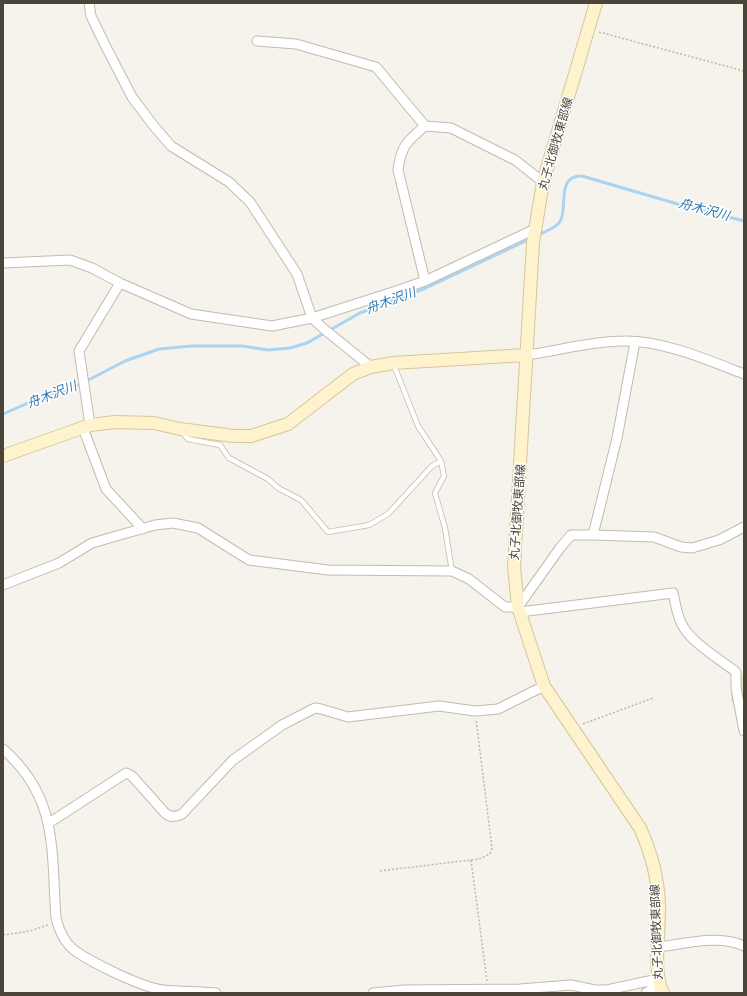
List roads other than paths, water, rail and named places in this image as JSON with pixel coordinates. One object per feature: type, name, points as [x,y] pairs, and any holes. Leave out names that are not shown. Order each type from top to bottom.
[{"type":"main road","name":"丸子北御牧東部線","points":[[596,3],[543,182],[535,229],[514,566],[519,610],[544,686],[640,828],[647,843],[654,867],[658,889],[658,947],[660,985]]},
{"type":"main road","points":[[3,456],[87,426],[137,421],[180,429],[234,436],[251,436],[277,429],[300,415],[353,374],[371,367],[393,363],[526,355]]},
{"type":"street","points":[[90,3],[91,16],[94,23],[132,97],[171,146],[230,182],[250,202],[297,274],[312,318],[371,367]]},
{"type":"street","points":[[257,41],[296,44],[376,67],[424,126],[451,128],[515,160],[543,182]]},
{"type":"street","points":[[424,126],[411,138],[400,153],[398,170],[425,281]]},
{"type":"street","points":[[3,263],[70,260],[92,268],[120,283],[191,314],[272,326],[312,318],[425,281],[535,229]]},
{"type":"street","points":[[120,283],[79,350],[87,426],[106,489],[143,529]]},
{"type":"street","points":[[526,355],[623,341],[635,342],[666,347],[744,374]]},
{"type":"street","points":[[593,535],[617,438],[635,342]]},
{"type":"street","points":[[3,585],[60,562],[92,543],[143,529],[173,523],[198,528],[249,560],[328,570],[452,572],[469,579],[505,608],[519,610],[673,593],[679,618],[691,637],[740,674],[736,688],[744,731]]},
{"type":"street","points":[[519,610],[560,548],[571,535],[654,538],[681,547],[692,548],[704,546],[719,540],[744,526]]},
{"type":"street","points":[[49,823],[126,773],[132,776],[164,813],[168,816],[178,816],[182,814],[233,760],[282,725],[315,708],[321,708],[348,717],[439,706],[475,711],[498,709],[544,686]]},
{"type":"street","points":[[3,749],[22,768],[34,785],[49,823],[57,922],[64,940],[73,949],[94,962],[147,986],[163,990],[216,993]]},
{"type":"street","points":[[658,947],[719,940],[736,942],[744,946]]},
{"type":"street","points":[[373,993],[404,990],[488,989],[572,985],[595,990],[607,990],[660,985]]},
{"type":"street","points":[[646,993],[660,985]]},
{"type":"lane","points":[[393,363],[418,426],[441,461],[444,476],[435,493],[445,528],[452,572]]},
{"type":"lane","points":[[180,429],[188,439],[220,445],[229,458],[268,479],[278,488],[300,500],[328,532],[369,525],[382,518],[388,514],[432,466],[441,461]]},
{"type":"waterway","name":"舟木沢川","points":[[538,235],[558,224],[563,212],[565,188],[573,177],[582,176],[681,205],[744,221]]},
{"type":"waterway","name":"舟木沢川","points":[[3,414],[51,393],[69,390],[125,361],[159,349],[192,346],[242,346],[268,350],[290,348],[307,343],[360,313],[426,288],[530,239]]}]
